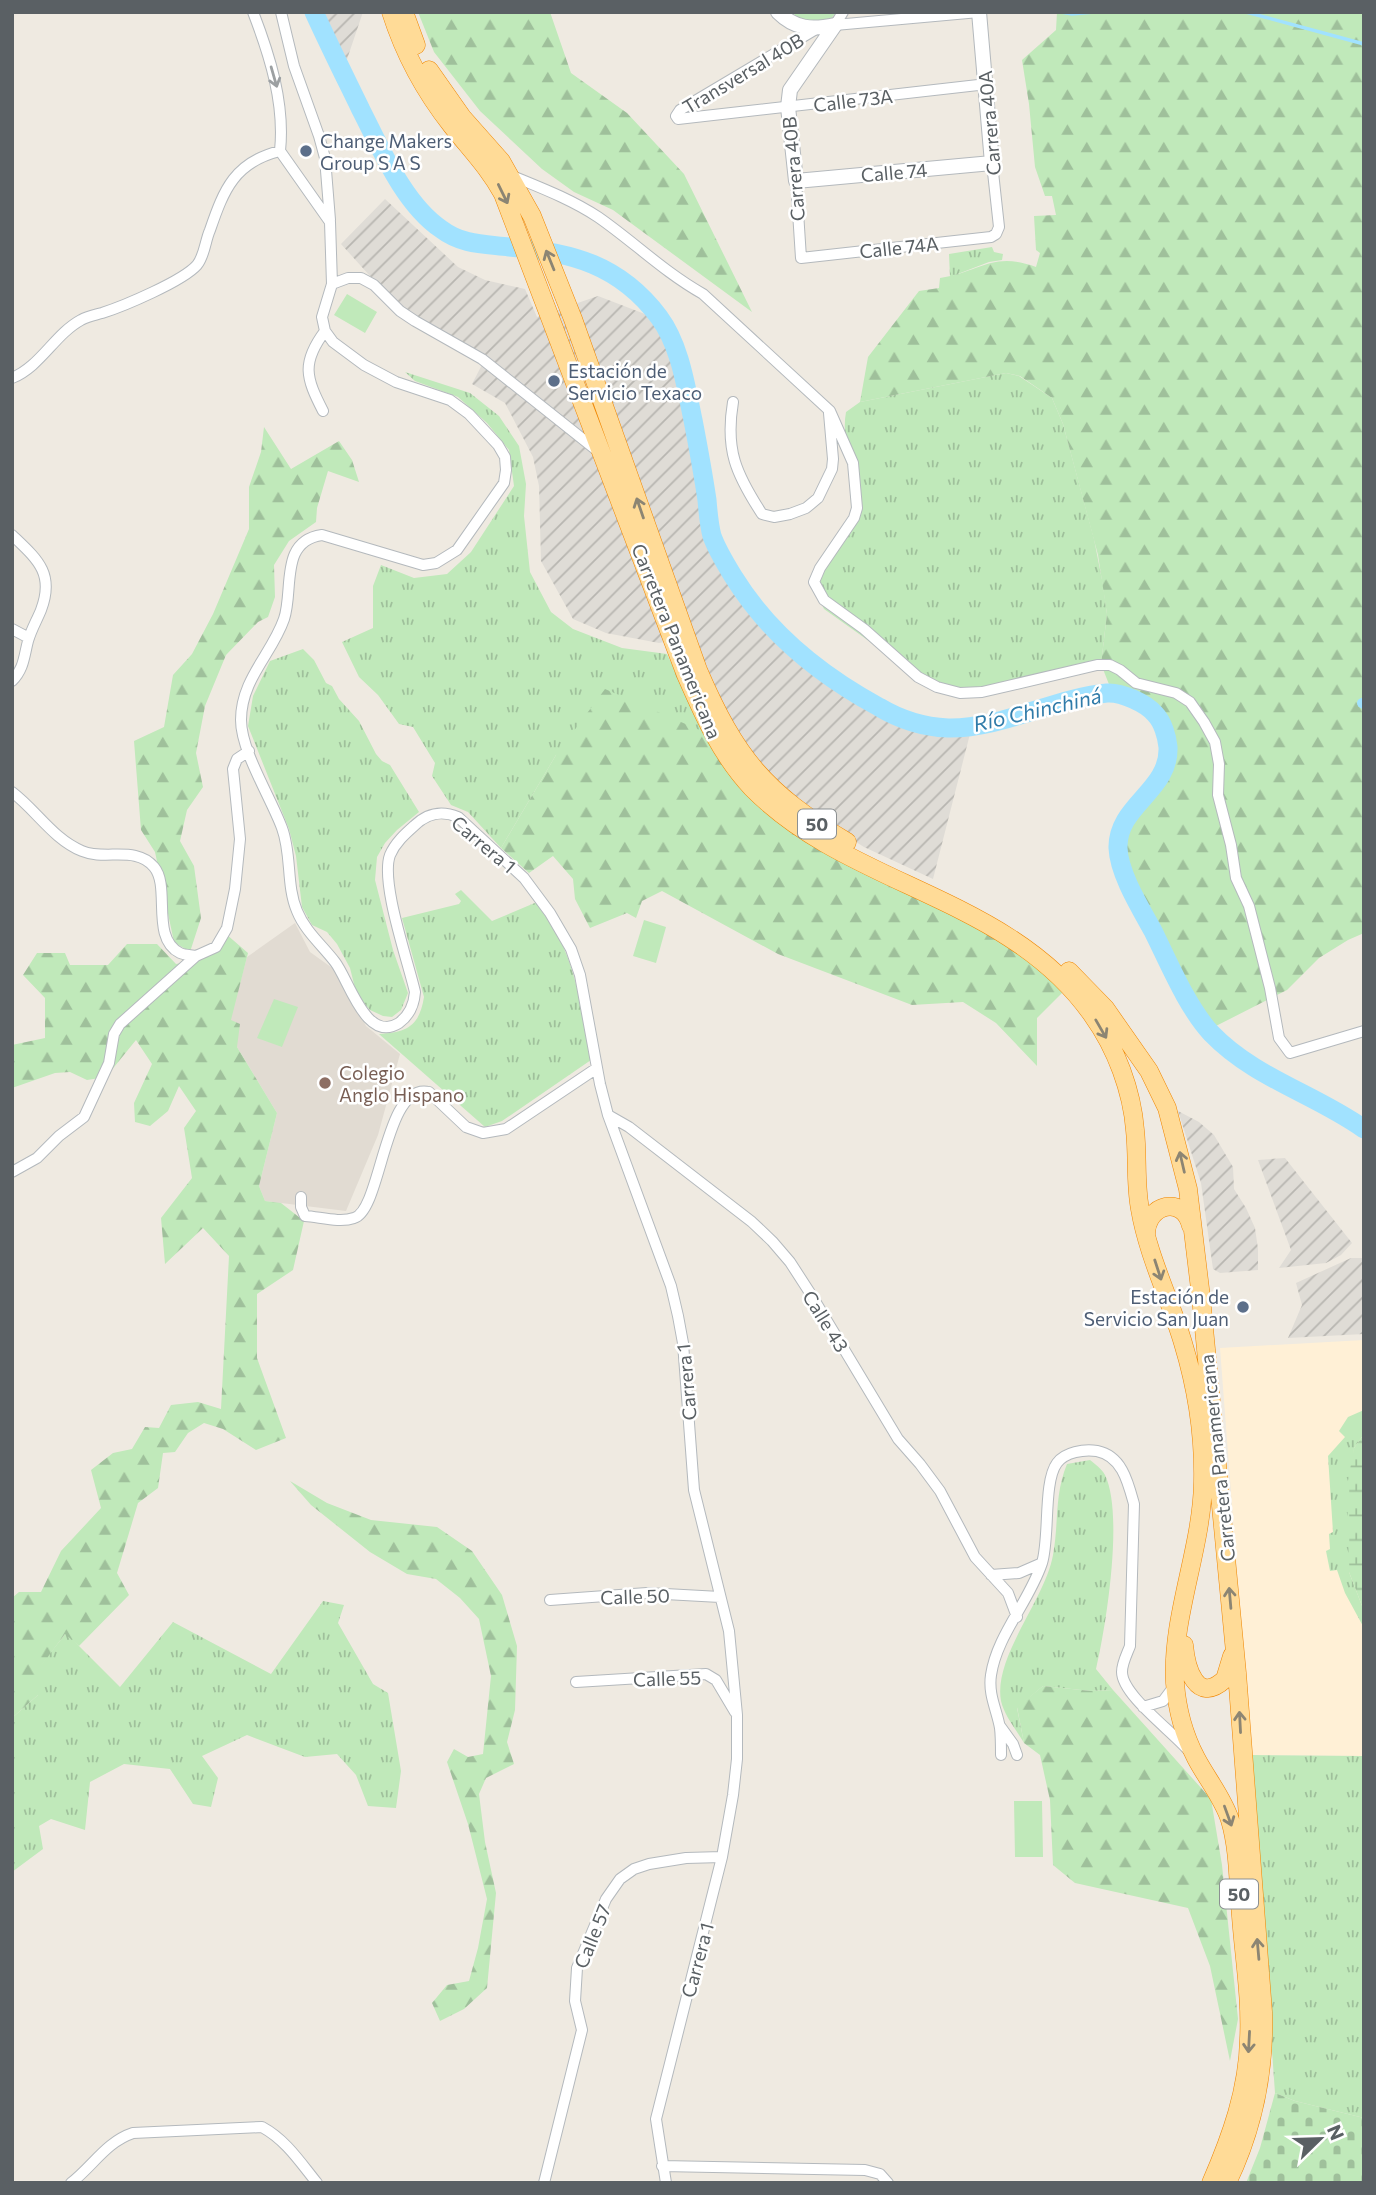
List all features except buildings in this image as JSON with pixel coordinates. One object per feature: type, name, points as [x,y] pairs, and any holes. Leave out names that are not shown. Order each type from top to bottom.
[{"type":"highway","name":"Carretera Panamericana","points":[[391,12],[421,80],[450,124],[490,171],[503,194],[686,675],[709,728],[738,772],[771,805],[811,835],[855,860],[963,909],[1008,936],[1039,959],[1070,988],[1093,1016],[1120,1068],[1135,1128],[1138,1194],[1146,1235],[1192,1375],[1201,1436],[1201,1513],[1182,1613],[1175,1662],[1175,1685],[1185,1732],[1223,1803],[1234,1838],[1250,2041],[1238,2112],[1211,2183]]},
{"type":"highway","name":"Carretera Panamericana","points":[[404,12],[419,52],[435,80],[510,175],[532,216],[568,304],[698,670],[734,744],[761,778],[817,824],[858,849],[966,900],[1013,927],[1048,952],[1080,981],[1124,1033],[1149,1071],[1167,1108],[1184,1172],[1202,1310],[1235,1643],[1264,2041],[1252,2115],[1227,2183]]},
{"type":"highway","points":[[1146,1235],[1150,1216],[1166,1206],[1184,1212],[1192,1229]]},
{"type":"highway","points":[[1182,1613],[1185,1658],[1191,1678],[1198,1685],[1213,1687],[1225,1679],[1235,1643]]},
{"type":"street","points":[[253,12],[278,92],[282,133],[280,151],[330,222]]},
{"type":"street","points":[[281,12],[294,66],[325,159],[332,284],[322,317],[325,331],[307,363],[311,387],[323,411]]},
{"type":"street","points":[[778,12],[788,22],[816,29],[839,18],[979,12]]},
{"type":"street","name":"Carrera 40A","points":[[979,12],[999,227],[996,234]]},
{"type":"street","name":"Carrera 40B","points":[[801,258],[788,107],[790,90],[839,18]]},
{"type":"street","name":"Transversal 40B","points":[[678,119],[677,113],[680,110],[816,29]]},
{"type":"street","name":"Calle 73A","points":[[678,119],[986,84]]},
{"type":"street","points":[[12,378],[83,318],[134,300],[191,271],[199,262],[209,231],[236,173],[263,155],[280,151]]},
{"type":"street","name":"Calle 74","points":[[796,181],[992,163]]},
{"type":"street","points":[[510,175],[543,188],[597,216],[669,273],[703,294],[830,411],[853,463],[858,496],[854,518],[820,568],[814,582],[824,600],[863,629],[918,677],[937,687],[960,693],[982,692],[1097,665],[1110,666],[1120,670],[1136,683],[1176,693],[1190,702],[1215,742],[1219,764],[1218,795],[1231,845],[1236,878],[1249,906],[1270,988],[1279,1038],[1290,1053],[1364,1031]]},
{"type":"street","name":"Calle 74A","points":[[801,258],[991,237],[996,234]]},
{"type":"street","points":[[332,284],[348,278],[360,278],[374,285],[400,311],[482,359],[603,455]]},
{"type":"street","name":"Carrera 1","points":[[325,331],[333,342],[364,365],[396,382],[450,400],[469,414],[498,445],[505,457],[506,470],[504,483],[457,550],[436,563],[423,565],[322,535],[312,537],[298,550],[290,565],[284,619],[249,681],[243,705],[242,730],[248,751],[284,831],[292,898],[307,929],[344,975],[369,1020],[380,1027],[394,1026],[404,1019],[414,1004],[415,992],[388,886],[387,867],[391,853],[400,840],[420,821],[432,814],[446,812],[458,817],[524,878],[550,913],[570,949],[580,975],[608,1115],[671,1286],[683,1343],[694,1490],[734,1665],[737,1759],[722,1857],[656,2119],[666,2183]]},
{"type":"street","points":[[733,402],[730,423],[736,470],[743,486],[762,514],[774,517],[806,508],[818,498],[832,469],[828,418],[830,411]]},
{"type":"street","points":[[12,535],[40,564],[46,575],[47,590],[29,639],[21,672],[12,681]]},
{"type":"street","points":[[12,629],[29,639]]},
{"type":"street","points":[[12,1172],[37,1158],[59,1136],[84,1117],[109,1063],[114,1034],[120,1024],[187,954],[216,947],[227,928],[235,889],[240,839],[233,769],[237,759],[248,751]]},
{"type":"street","points":[[12,792],[23,800],[40,820],[83,852],[134,855],[155,868],[160,880],[164,928],[170,941],[187,954]]},
{"type":"street","points":[[301,1197],[305,1216],[355,1218],[365,1211],[385,1146],[402,1107],[421,1091],[429,1092],[466,1127],[483,1133],[506,1129],[597,1068]]},
{"type":"street","name":"Calle 43","points":[[608,1115],[629,1127],[752,1222],[790,1262],[898,1439],[940,1491],[975,1557],[1008,1593],[1017,1616]]},
{"type":"street","points":[[1017,1755],[1013,1744],[1000,1726],[991,1702],[990,1677],[998,1650],[1031,1590],[1042,1562],[1047,1543],[1052,1477],[1058,1462],[1071,1453],[1089,1450],[1104,1453],[1120,1464],[1134,1504],[1130,1646],[1122,1672],[1123,1681],[1143,1707],[1173,1733],[1209,1781]]},
{"type":"street","points":[[991,1575],[1019,1573],[1042,1562]]},
{"type":"street","name":"Calle 50","points":[[550,1600],[647,1593],[720,1597]]},
{"type":"street","name":"Calle 55","points":[[576,1682],[706,1674],[716,1680],[737,1715]]},
{"type":"street","points":[[1143,1707],[1163,1702],[1175,1685]]},
{"type":"street","points":[[1000,1726],[1001,1755]]},
{"type":"street","name":"Calle 57","points":[[544,2183],[582,2030],[575,2001],[577,1968],[606,1899],[620,1879],[634,1869],[686,1858],[722,1857]]},
{"type":"street","points":[[71,2183],[108,2146],[119,2138],[134,2133],[262,2127],[275,2134],[286,2145],[317,2183]]},
{"type":"street","points":[[662,2166],[865,2171],[880,2174],[888,2183]]},
{"type":"shaded area","points":[[314,12],[363,12],[342,74],[334,56]]},
{"type":"shaded area","points":[[385,199],[458,267],[485,280],[525,289],[537,317],[598,296],[663,321],[684,378],[701,462],[711,533],[738,584],[763,618],[792,648],[856,694],[886,711],[917,723],[946,728],[972,726],[933,879],[864,847],[800,807],[764,773],[734,728],[693,636],[659,643],[606,633],[573,619],[541,561],[539,486],[533,457],[505,403],[472,384],[486,357],[399,308],[341,244]]},
{"type":"shaded area","name":"Colegio Anglo Hispano","points":[[295,923],[310,952],[342,975],[366,1026],[400,1054],[378,1135],[346,1211],[265,1201],[259,1186],[277,1113],[237,1047],[230,1020],[247,957]]},
{"type":"shaded area","points":[[1178,1111],[1199,1122],[1214,1135],[1233,1167],[1234,1189],[1255,1228],[1258,1270],[1220,1273],[1213,1269],[1201,1183]]},
{"type":"shaded area","points":[[1285,1158],[1352,1243],[1341,1255],[1326,1263],[1279,1268],[1291,1250],[1258,1160]]},
{"type":"shaded area","points":[[1351,1258],[1364,1258],[1364,1334],[1288,1338],[1302,1305],[1296,1283]]},
{"type":"shaded area","points":[[1364,1340],[1364,1434],[1354,1448],[1349,1572],[1364,1611],[1364,1756],[1251,1755],[1220,1348]]},
{"type":"green space","points":[[418,12],[550,12],[571,73],[627,113],[684,174],[752,312],[613,210],[574,192],[542,169],[480,111],[434,52]]},
{"type":"green space","points":[[798,12],[836,12],[827,22],[816,24],[791,17]]},
{"type":"green space","points":[[1057,12],[1364,12],[1364,933],[1319,958],[1287,990],[1208,1030],[1141,913],[1121,865],[1118,849],[1122,827],[1126,818],[1158,783],[1168,757],[1167,738],[1161,720],[1151,709],[1112,692],[1101,664],[1107,614],[1098,555],[1063,424],[1052,398],[1020,376],[1006,373],[860,402],[868,357],[919,291],[939,288],[940,278],[987,264],[1008,261],[1036,267],[1040,253],[1036,250],[1034,216],[1056,215],[1052,196],[1045,196],[1035,167],[1022,60],[1056,30]]},
{"type":"green space","points":[[992,247],[994,252],[1003,254],[1002,260],[989,262],[950,277],[949,254]]},
{"type":"green space","points":[[347,294],[377,312],[365,333],[334,315]]},
{"type":"green space","points":[[405,372],[470,393],[499,416],[519,446],[526,484],[524,516],[530,572],[551,612],[573,629],[622,648],[667,654],[704,732],[556,755],[501,848],[468,812],[451,805],[432,776],[435,763],[413,727],[399,724],[378,695],[359,677],[342,642],[373,628],[373,586],[381,565],[414,578],[447,574],[471,552],[514,486],[509,450],[487,423],[458,397],[415,381]]},
{"type":"green space","points":[[1006,373],[1019,376],[1052,398],[1063,424],[1094,539],[1107,614],[1101,664],[973,696],[932,686],[824,609],[817,586],[850,532],[857,511],[846,440],[846,412],[860,402]]},
{"type":"green space","points":[[264,427],[291,469],[339,441],[352,460],[359,482],[328,471],[317,508],[316,522],[289,541],[274,565],[275,597],[268,617],[258,622],[226,655],[205,706],[196,753],[203,787],[187,810],[180,841],[194,866],[201,918],[190,952],[174,942],[155,852],[141,830],[134,741],[164,727],[173,675],[192,654],[213,614],[249,529],[249,487],[261,452]]},
{"type":"green space","points":[[303,649],[314,660],[326,683],[332,686],[339,699],[359,721],[376,754],[390,765],[419,812],[397,830],[377,857],[375,880],[393,950],[408,993],[401,1010],[392,1017],[370,1010],[363,1002],[356,992],[350,968],[337,944],[327,932],[312,925],[302,907],[296,856],[289,829],[248,726],[253,696],[270,661]]},
{"type":"green space","points":[[605,689],[704,732],[733,776],[1004,942],[1064,991],[1037,1018],[1037,1066],[996,1023],[963,1002],[912,1005],[778,954],[662,891],[642,901],[636,918],[627,913],[590,928],[575,899],[573,879],[553,856],[529,873],[501,848],[556,755]]},
{"type":"green space","points":[[461,890],[492,921],[537,902],[560,939],[568,958],[579,997],[591,1060],[502,1121],[485,1127],[379,1034],[397,1032],[410,1026],[419,1015],[424,997],[402,918],[459,904],[461,901],[455,894]]},
{"type":"green space","points":[[644,920],[666,927],[656,963],[633,956]]},
{"type":"green space","points":[[226,934],[248,953],[231,1020],[240,1024],[237,1047],[277,1113],[259,1186],[265,1201],[281,1203],[304,1221],[293,1270],[257,1294],[257,1358],[286,1438],[256,1450],[223,1429],[204,1423],[188,1433],[175,1452],[163,1453],[158,1488],[138,1503],[117,1573],[129,1595],[79,1646],[65,1634],[38,1670],[38,1695],[12,1718],[12,1598],[19,1592],[41,1592],[61,1551],[101,1508],[91,1470],[113,1453],[132,1449],[145,1427],[159,1428],[171,1405],[198,1402],[221,1409],[229,1256],[203,1228],[165,1264],[161,1218],[192,1178],[184,1128],[196,1111],[179,1086],[168,1111],[150,1126],[135,1122],[134,1103],[152,1064],[136,1040],[106,1077],[87,1080],[70,1072],[55,1073],[12,1088],[12,1045],[45,1038],[45,998],[23,975],[37,953],[65,953],[70,965],[108,965],[127,944],[157,944],[176,964],[194,961]]},
{"type":"green space","points":[[274,999],[298,1007],[282,1047],[257,1038]]},
{"type":"green space","points":[[1364,1410],[1364,1434],[1354,1448],[1349,1572],[1364,1611],[1364,1628],[1345,1593],[1337,1570],[1330,1571],[1326,1551],[1330,1549],[1329,1534],[1333,1532],[1328,1456],[1345,1437],[1339,1431],[1348,1417]]},
{"type":"green space","points":[[1364,1434],[1364,1611],[1349,1572],[1347,1486],[1354,1448]]},
{"type":"green space","points":[[1090,1460],[1105,1475],[1113,1516],[1108,1599],[1096,1669],[1113,1690],[1091,1691],[1043,1686],[1017,1708],[1024,1743],[1001,1701],[1005,1666],[1048,1572],[1055,1543],[1058,1498],[1067,1464]]},
{"type":"green space","points":[[290,1481],[327,1503],[371,1520],[437,1527],[472,1551],[502,1595],[517,1646],[515,1710],[507,1742],[514,1764],[486,1778],[479,1794],[485,1842],[496,1893],[487,1988],[464,2009],[440,2021],[432,2003],[447,1985],[469,1981],[487,1899],[468,1824],[447,1762],[454,1749],[468,1757],[483,1754],[491,1676],[479,1619],[460,1598],[436,1579],[407,1574],[370,1552],[311,1505]]},
{"type":"green space","points":[[323,1601],[344,1605],[338,1623],[373,1684],[388,1693],[401,1771],[396,1808],[368,1806],[356,1775],[337,1754],[305,1757],[247,1735],[202,1756],[218,1778],[211,1807],[193,1804],[170,1769],[124,1764],[90,1782],[85,1830],[51,1819],[39,1826],[43,1849],[12,1872],[12,1718],[38,1695],[37,1670],[66,1633],[120,1687],[173,1622],[271,1674]]},
{"type":"green space","points":[[1043,1686],[1091,1691],[1113,1690],[1211,1799],[1222,1865],[1238,2019],[1230,2061],[1210,1966],[1188,1908],[1075,1883],[1053,1865],[1050,1800],[1040,1755],[1024,1743],[1017,1707]]},
{"type":"green space","points":[[1364,1753],[1364,2118],[1295,2101],[1275,2093],[1251,1755],[1362,1756]]},
{"type":"green space","points":[[1014,1801],[1042,1801],[1043,1857],[1015,1857]]},
{"type":"green space","points":[[1275,2093],[1295,2101],[1364,2118],[1364,2183],[1246,2183],[1260,2148]]},
{"type":"waterway","name":"Río Chinchiná","points":[[314,12],[385,158],[405,191],[428,218],[449,234],[465,241],[532,249],[593,264],[628,285],[659,317],[672,340],[685,380],[714,541],[727,566],[762,616],[816,667],[879,707],[903,719],[930,726],[948,728],[988,724],[1067,701],[1107,693],[1133,699],[1158,717],[1167,739],[1166,762],[1161,775],[1126,820],[1120,833],[1119,858],[1131,891],[1186,998],[1211,1033],[1228,1049],[1265,1074],[1364,1129]]},
{"type":"waterway","points":[[1061,12],[1094,12]]},
{"type":"waterway","points":[[1246,12],[1364,44]]},
{"type":"place","name":"Change Makers Group S A S","points":[[306,151]]},
{"type":"place","name":"Estación de Servicio Texaco","points":[[554,381]]},
{"type":"place","name":"Colegio Anglo Hispano","points":[[325,1083]]},
{"type":"place","name":"Estación de Servicio San Juan","points":[[1243,1307]]}]
